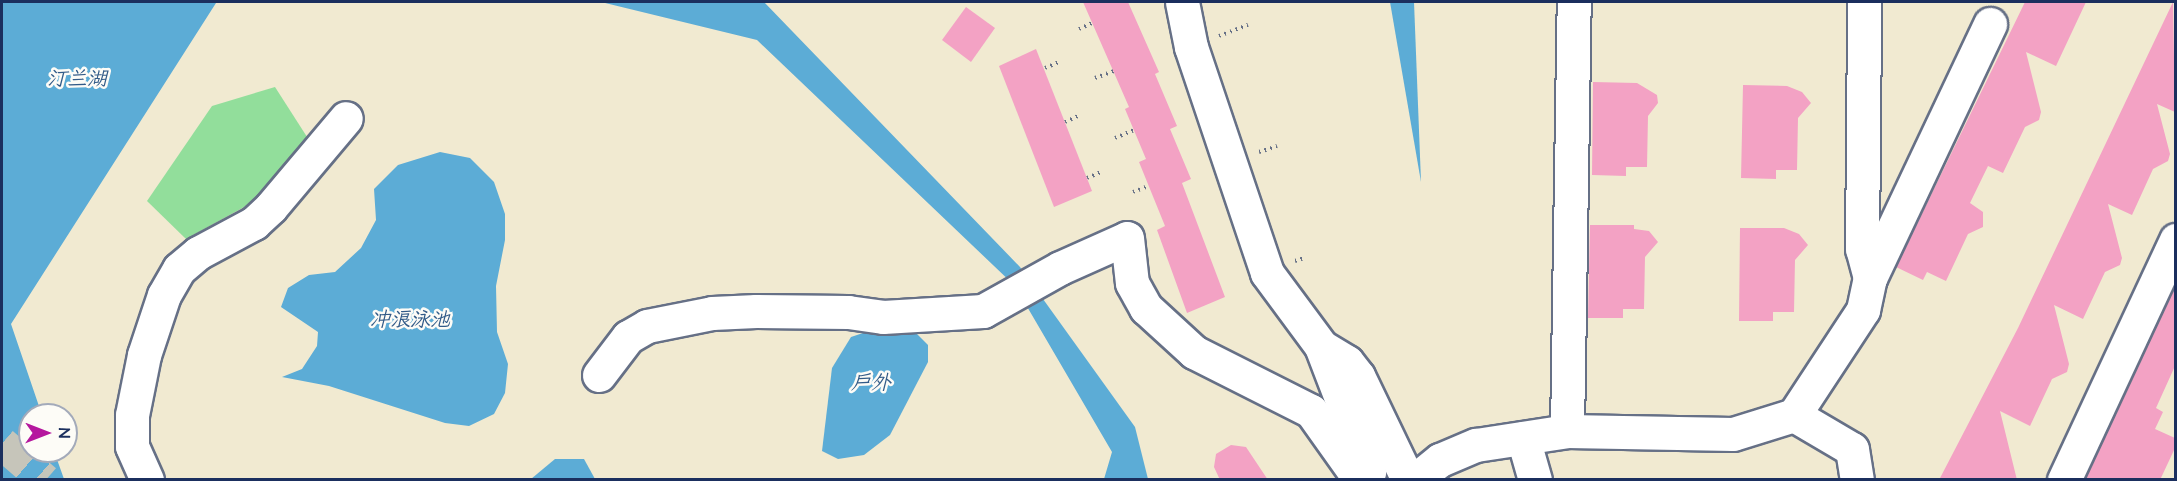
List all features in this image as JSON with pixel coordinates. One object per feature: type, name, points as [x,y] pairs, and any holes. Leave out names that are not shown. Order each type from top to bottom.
[{"type":"street","points":[[1182,2],[1191,47],[1267,273],[1321,346],[1372,480]]},
{"type":"street","points":[[1567,431],[1574,2]]},
{"type":"street","points":[[1864,2],[1862,249],[1870,278]]},
{"type":"street","points":[[1415,480],[1440,460],[1476,445],[1567,431],[1733,434],[1794,415],[1863,310],[1870,278],[1990,24]]},
{"type":"street","points":[[147,480],[132,446],[132,415],[144,355],[164,294],[179,269],[198,253],[254,223],[271,207],[345,118]]},
{"type":"street","points":[[599,375],[628,337],[647,326],[712,313],[756,311],[848,312],[883,317],[983,311],[1060,268],[1127,238],[1132,283],[1146,308],[1194,352],[1311,411],[1360,480]]},
{"type":"street","points":[[2064,480],[2175,240]]},
{"type":"street","points":[[1321,346],[1347,362],[1358,376],[1408,480]]},
{"type":"street","points":[[1794,415],[1852,449],[1857,480]]},
{"type":"street","points":[[1523,438],[1535,480]]},
{"type":"path","points":[[1079,29],[1092,23]]},
{"type":"path","points":[[1045,68],[1059,62]]},
{"type":"path","points":[[1095,78],[1114,71]]},
{"type":"path","points":[[1065,122],[1080,115]]},
{"type":"path","points":[[1115,138],[1134,130]]},
{"type":"path","points":[[1087,178],[1101,172]]},
{"type":"path","points":[[1133,192],[1149,186]]},
{"type":"green space","points":[[275,87],[309,140],[257,200],[186,239],[147,201],[212,106]]},
{"type":"water","name":"汀兰湖","points":[[2,2],[230,2],[216,3],[11,324],[38,403],[18,403],[18,463],[58,463],[64,479],[2,479]]},
{"type":"water","points":[[601,2],[764,2],[1020,267],[1135,427],[1148,479],[1104,479],[1112,452],[1015,286],[757,40]]},
{"type":"water","points":[[1390,2],[1414,2],[1421,182]]},
{"type":"water","name":"冲浪泳池","points":[[440,152],[470,158],[494,182],[505,214],[505,240],[496,286],[497,332],[508,364],[505,393],[494,414],[469,426],[445,423],[329,386],[282,377],[302,369],[317,346],[318,332],[281,307],[288,288],[309,275],[335,272],[361,248],[376,220],[374,189],[398,165]]},
{"type":"water","name":"户外","points":[[869,331],[916,333],[928,345],[928,362],[890,435],[864,455],[838,459],[822,451],[832,368],[851,337]]},
{"type":"water","points":[[555,459],[584,459],[595,479],[531,479]]},
{"type":"building","points":[[1083,2],[1128,2],[1159,72],[1155,74],[1177,126],[1170,129],[1191,179],[1182,183],[1225,297],[1187,313],[1157,230],[1165,226],[1139,162],[1146,159],[1125,109],[1129,107]]},
{"type":"building","points":[[2025,2],[2086,2],[2056,66],[2026,52],[2041,112],[2039,120],[2025,127],[2003,173],[1988,166],[1970,203],[1983,212],[1983,227],[1968,234],[1946,281],[1927,272],[1923,280],[1896,267]]},
{"type":"building","points":[[2173,2],[2175,112],[2157,104],[2170,154],[2168,161],[2153,169],[2132,215],[2108,204],[2122,258],[2120,265],[2105,272],[2083,319],[2054,305],[2069,364],[2067,372],[2052,379],[2030,426],[2000,411],[2017,480],[1939,480],[2018,328]]},
{"type":"building","points":[[966,7],[995,28],[971,62],[942,40]]},
{"type":"building","points":[[1036,49],[1092,191],[1054,207],[999,66]]},
{"type":"building","points":[[1593,82],[1637,83],[1657,95],[1658,103],[1648,116],[1647,167],[1626,167],[1626,176],[1592,175]]},
{"type":"building","points":[[1743,85],[1787,86],[1802,92],[1811,103],[1798,118],[1797,170],[1776,170],[1776,179],[1741,178]]},
{"type":"building","points":[[1590,225],[1634,225],[1634,229],[1649,231],[1658,242],[1645,257],[1644,309],[1623,309],[1623,318],[1588,318]]},
{"type":"building","points":[[1740,228],[1784,228],[1799,234],[1808,245],[1795,260],[1794,312],[1773,312],[1773,321],[1739,321]]},
{"type":"building","points":[[2175,285],[2175,366],[2156,408],[2163,412],[2155,429],[2175,438],[2175,448],[2160,480],[2085,480]]},
{"type":"building","points":[[1231,445],[1246,447],[1268,480],[1220,480],[1214,467],[1216,454]]},
{"type":"tunnel","points":[[2,443],[45,480]]}]
